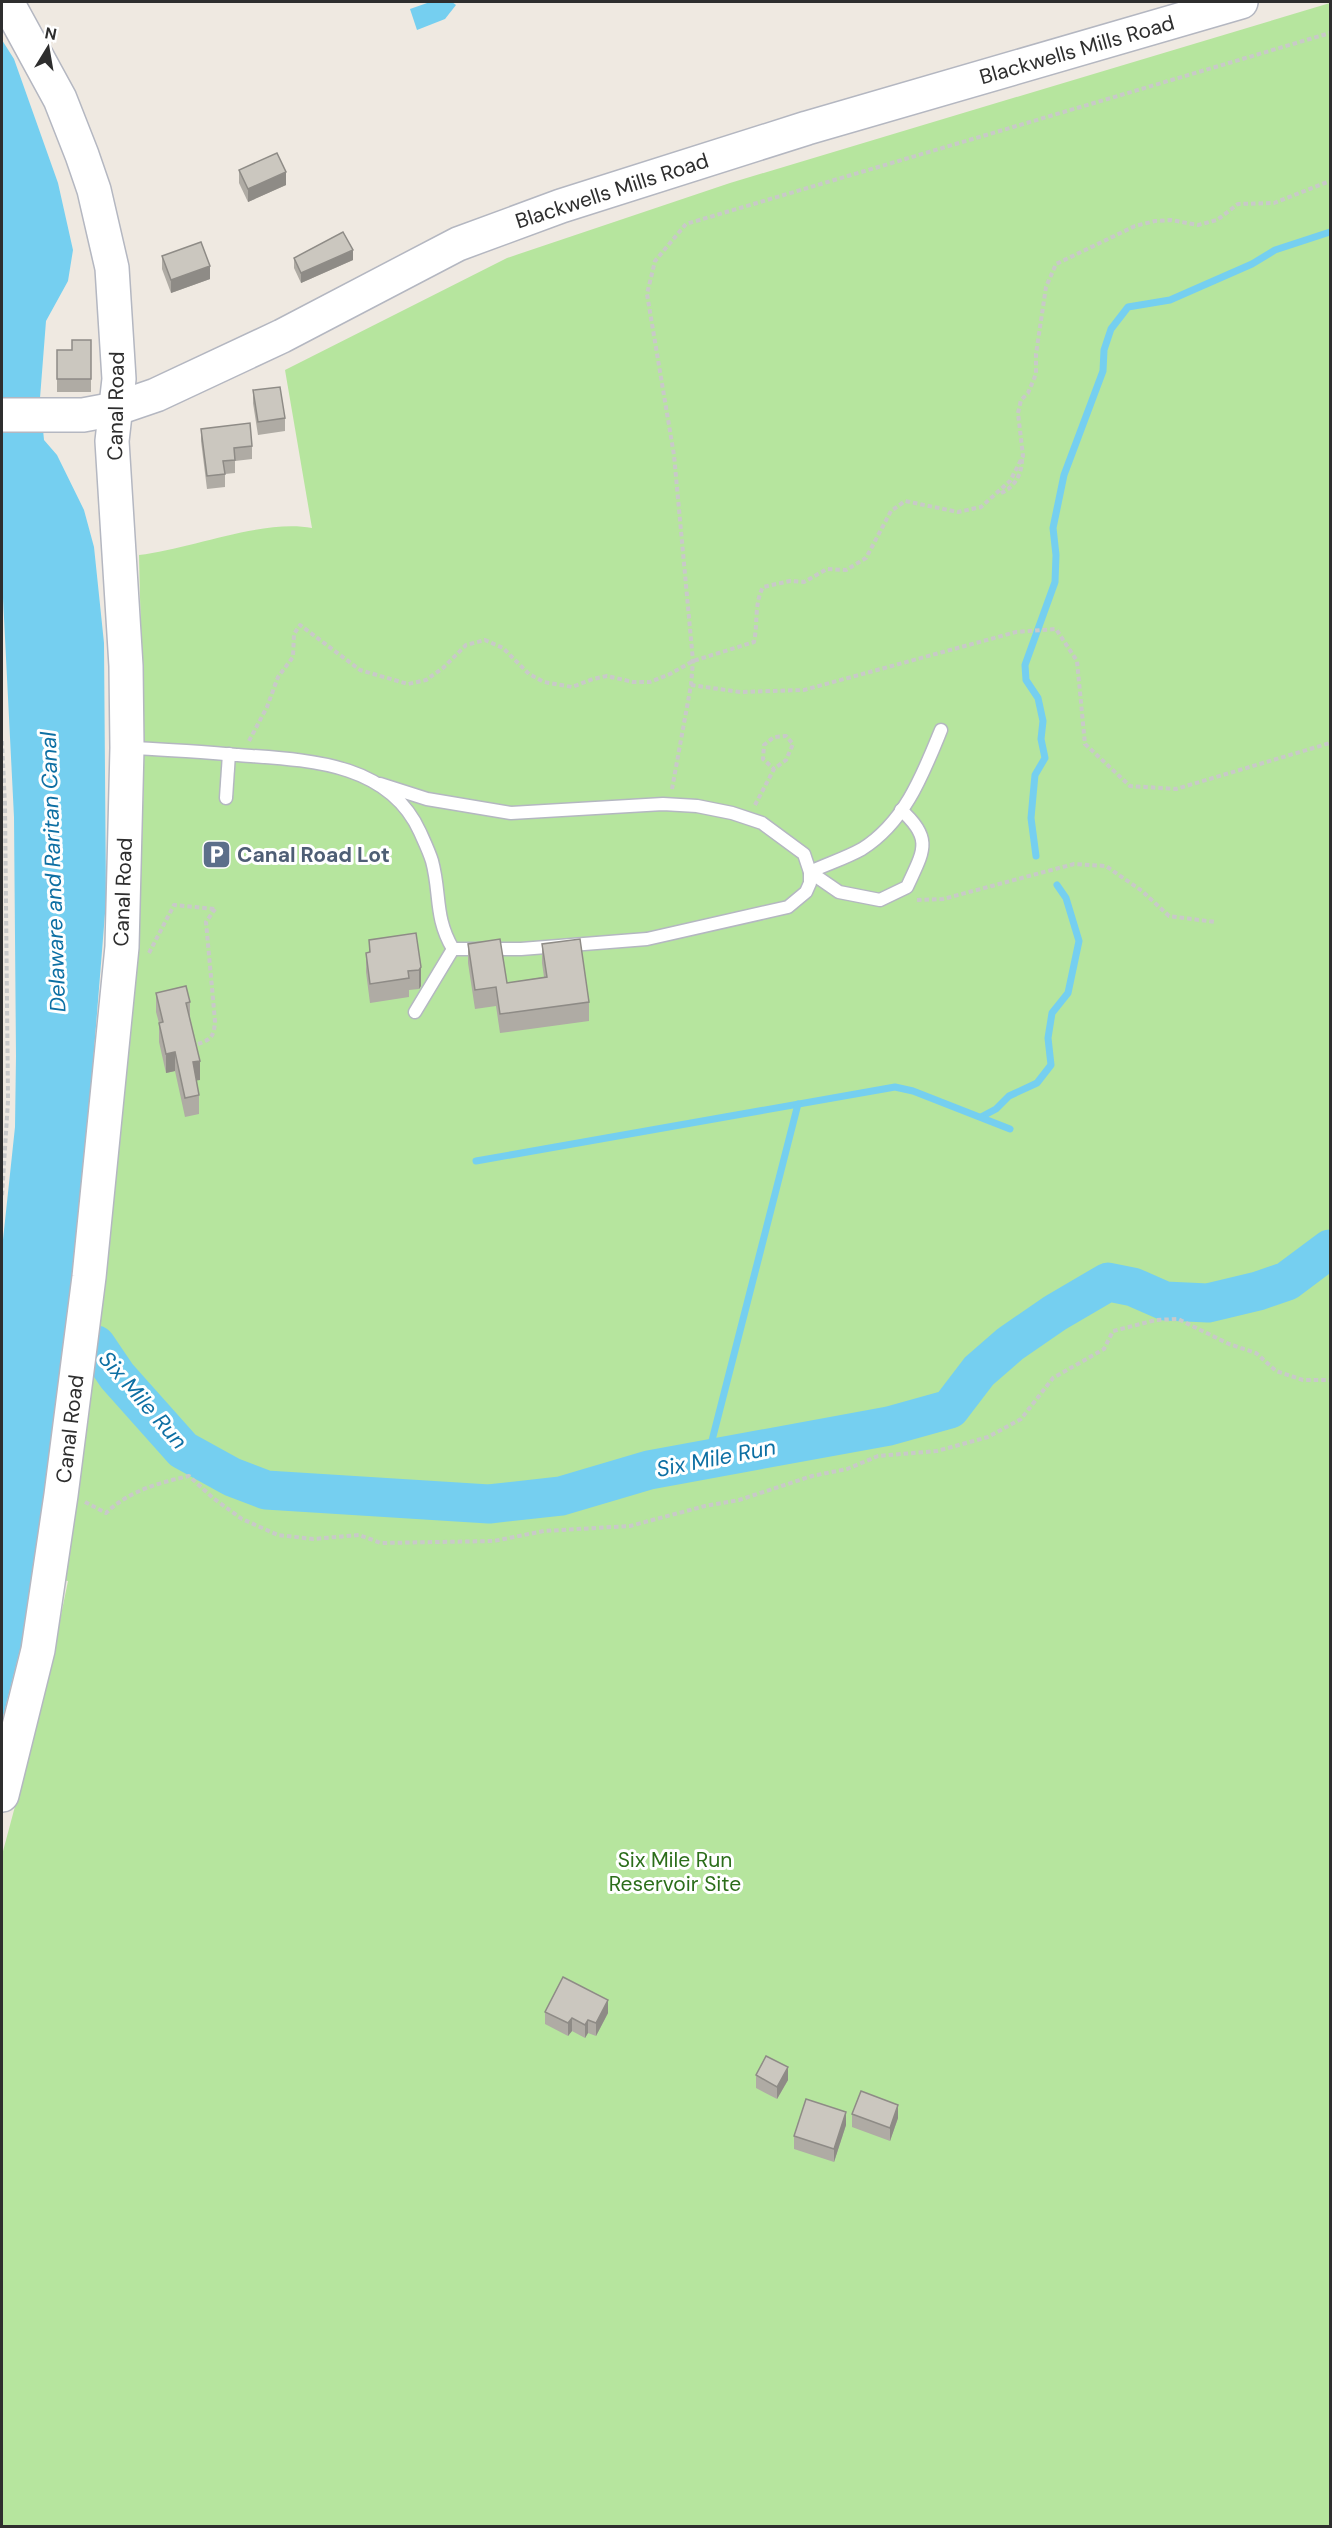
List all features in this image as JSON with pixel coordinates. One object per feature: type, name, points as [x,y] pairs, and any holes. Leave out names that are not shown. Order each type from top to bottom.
[{"type":"street","name":"Canal Road","points":[[2,1795],[38,1650],[61,1496],[89,1277],[117,1000],[123,915],[128,748],[126,666],[112,441],[119,379],[112,268],[93,190],[60,99],[7,2]]},
{"type":"street","name":"Blackwells Mills Road","points":[[2,415],[83,416],[115,409],[156,394],[282,336],[458,244],[561,206],[807,128],[1241,2]]},
{"type":"lane","points":[[810,872],[862,849],[891,823],[916,791],[941,730]]},
{"type":"lane","points":[[128,748],[288,757],[323,762],[427,799],[510,813],[669,804],[697,806],[762,824],[804,854],[810,872],[810,883],[806,892],[788,907],[745,918],[647,939],[521,948],[453,949]]},
{"type":"lane","points":[[226,798],[235,754]]},
{"type":"lane","points":[[380,784],[409,811],[420,832],[432,862],[443,932],[453,949]]},
{"type":"lane","points":[[810,872],[839,892],[880,900],[907,887],[924,849],[918,825],[901,810]]},
{"type":"lane","points":[[415,1012],[453,949]]},
{"type":"path","points":[[669,804],[691,685],[693,661],[674,455],[647,294],[655,261],[686,224],[1330,33]]},
{"type":"path","points":[[235,754],[267,707],[279,676],[293,657],[294,634],[300,625],[360,670],[408,684],[426,680],[443,668],[466,645],[485,640],[503,648],[529,674],[544,682],[572,687],[608,676],[633,682],[650,682],[693,661],[754,642],[757,627],[757,599],[763,587],[790,581],[804,582],[827,569],[846,570],[866,558],[891,511],[904,501],[958,512],[981,507],[1015,483],[1020,474],[1023,456],[1019,406],[1028,393],[1036,374],[1046,288],[1056,264],[1135,226],[1155,220],[1171,220],[1198,225],[1217,220],[1238,204],[1274,203],[1330,181]]},
{"type":"path","points":[[691,685],[740,692],[804,690],[1016,632],[1056,629],[1077,661],[1085,744],[1130,786],[1176,789],[1330,743]]},
{"type":"path","points":[[749,819],[774,769],[786,760],[793,744],[786,736],[774,737],[764,745],[763,759],[774,769]]},
{"type":"path","points":[[2,741],[6,805],[8,1089],[2,1196]]},
{"type":"path","points":[[880,900],[943,899],[1074,864],[1106,866],[1142,891],[1169,916],[1215,922]]},
{"type":"path","points":[[145,959],[174,905],[215,909],[206,922],[215,1021],[214,1034],[210,1040],[198,1044]]},
{"type":"path","points":[[61,1496],[82,1501],[105,1513],[120,1500],[154,1484],[189,1476],[213,1498],[242,1519],[278,1535],[313,1539],[359,1535],[381,1543],[494,1541],[544,1531],[630,1526],[705,1506],[739,1500],[812,1476],[846,1469],[878,1456],[937,1451],[988,1437],[1021,1419],[1053,1378],[1104,1349],[1113,1331],[1156,1320],[1178,1319],[1229,1344],[1256,1353],[1276,1371],[1303,1380],[1330,1380]]},
{"type":"green space","name":"Six Mile Run Reservoir Site","points":[[1330,3],[1330,2526],[2,2526],[2,1855],[44,1698],[68,1581],[31,1575],[59,1397],[90,1093],[124,1097],[136,961],[143,824],[144,733],[139,555],[249,531],[292,526],[312,528],[285,370],[507,258],[730,183]]},
{"type":"water","points":[[430,2],[452,2],[456,5],[445,19],[417,30],[410,9]]},
{"type":"water","name":"Delaware and Raritan Canal","points":[[2,40],[14,59],[58,183],[73,250],[68,281],[46,321],[40,398],[44,440],[57,455],[84,510],[94,547],[104,643],[106,901],[86,1151],[59,1397],[22,1642],[2,1721],[2,1249],[15,1127],[16,1056],[14,817],[2,578]]},
{"type":"building","points":[[277,153],[286,172],[248,189],[239,170]]},
{"type":"building","points":[[343,232],[353,250],[301,273],[294,258]]},
{"type":"building","points":[[201,242],[210,266],[171,280],[162,256]]},
{"type":"building","points":[[72,340],[91,340],[91,379],[57,379],[57,350],[72,350]]},
{"type":"building","points":[[280,387],[285,418],[258,422],[253,390]]},
{"type":"building","points":[[250,423],[252,446],[234,448],[235,460],[223,461],[225,474],[207,476],[201,429]]},
{"type":"building","points":[[416,933],[421,967],[419,970],[408,971],[409,978],[370,984],[366,953],[370,952],[369,940]]},
{"type":"building","points":[[500,939],[507,983],[547,977],[542,944],[580,939],[589,1002],[500,1014],[496,987],[475,990],[468,944]]},
{"type":"building","points":[[186,986],[190,1002],[186,1003],[200,1061],[193,1062],[199,1095],[185,1098],[175,1052],[166,1054],[159,1023],[163,1022],[156,993]]},
{"type":"building","points":[[563,1977],[608,2000],[596,2023],[588,2020],[585,2025],[572,2018],[568,2023],[545,2012]]},
{"type":"building","points":[[766,2056],[788,2067],[777,2087],[756,2075]]},
{"type":"building","points":[[861,2091],[898,2105],[890,2128],[852,2114]]},
{"type":"building","points":[[806,2099],[846,2112],[834,2149],[794,2136]]},
{"type":"waterway","points":[[1036,856],[1031,818],[1035,775],[1045,758],[1041,739],[1043,721],[1038,698],[1026,680],[1025,665],[1055,582],[1056,555],[1053,528],[1064,475],[1103,371],[1104,350],[1111,329],[1128,307],[1170,300],[1252,264],[1275,250],[1330,232]]},
{"type":"waterway","points":[[981,1117],[996,1109],[1009,1096],[1037,1083],[1051,1065],[1048,1038],[1052,1013],[1068,993],[1079,941],[1066,898],[1057,885]]},
{"type":"waterway","points":[[476,1161],[895,1087],[913,1091],[1010,1129]]},
{"type":"waterway","points":[[707,1460],[798,1104]]},
{"type":"waterway","name":"Six Mile Run","points":[[96,1345],[117,1376],[183,1450],[232,1477],[266,1490],[489,1504],[561,1496],[649,1470],[889,1426],[950,1409],[979,1371],[1010,1344],[1055,1313],[1108,1282],[1133,1287],[1165,1301],[1208,1303],[1258,1291],[1287,1281],[1330,1249]]},
{"type":"place","name":"Canal Road Lot","points":[[216,855]]}]
